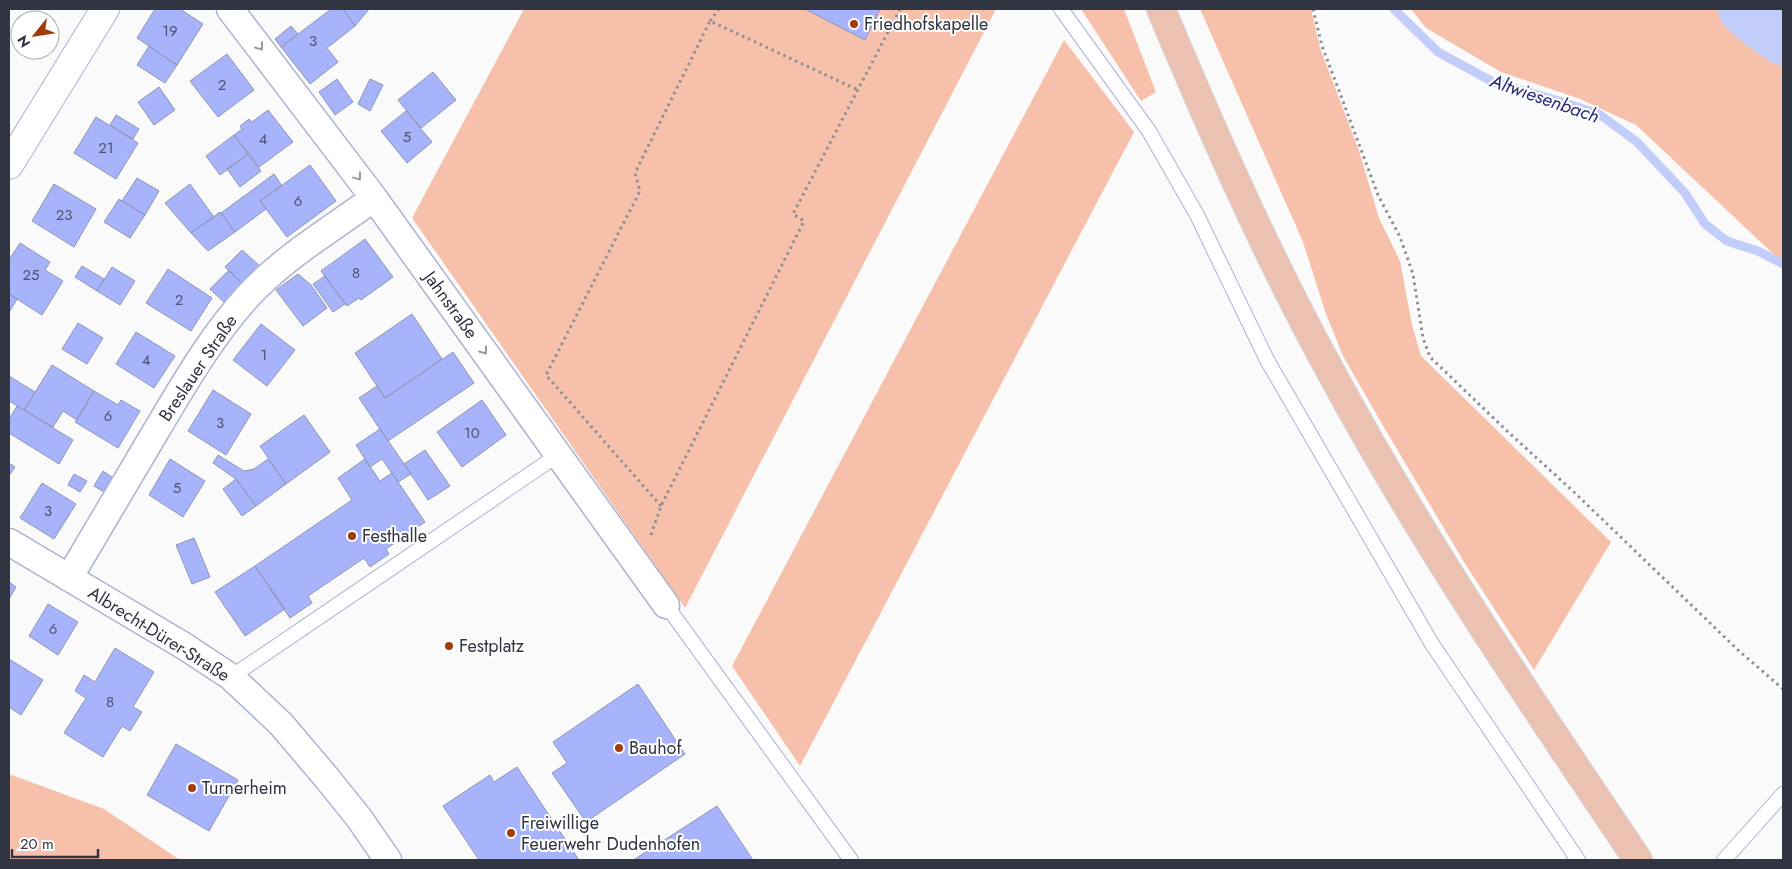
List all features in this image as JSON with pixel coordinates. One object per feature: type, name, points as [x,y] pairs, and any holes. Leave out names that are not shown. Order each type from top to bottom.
[{"type":"main road","points":[[1162,9],[1230,168],[1271,256],[1332,374],[1453,581],[1518,682],[1638,860]]},
{"type":"street","points":[[12,151],[105,9]]},
{"type":"street","name":"Jahnstraße","points":[[230,9],[374,198],[639,570],[666,605]]},
{"type":"street","name":"Breslauer Straße","points":[[69,578],[212,339],[250,294],[278,269],[374,198]]},
{"type":"street","name":"Albrecht-Dürer-Straße","points":[[9,542],[184,646],[231,677],[280,724],[320,769],[359,818],[388,860]]},
{"type":"lane","points":[[1060,9],[1149,132],[1197,215],[1267,360],[1432,644],[1578,860]]},
{"type":"lane","points":[[231,677],[558,455]]},
{"type":"lane","points":[[666,605],[851,860]]},
{"type":"lane","points":[[1724,860],[1783,794]]},
{"type":"path","points":[[661,506],[546,375],[640,191],[635,173],[710,21],[719,9]]},
{"type":"path","points":[[639,570],[661,506],[804,220],[793,214],[900,9]]},
{"type":"path","points":[[1313,9],[1322,46],[1334,80],[1378,195],[1400,237],[1412,274],[1423,338],[1430,357],[1582,499],[1738,650],[1783,689]]},
{"type":"path","points":[[710,21],[858,90]]},
{"type":"shaded area","points":[[524,9],[996,9],[685,608],[412,218]]},
{"type":"shaded area","points":[[1081,9],[1124,9],[1156,92],[1141,101]]},
{"type":"shaded area","points":[[1200,9],[1311,9],[1320,48],[1359,151],[1379,218],[1400,261],[1412,325],[1421,356],[1611,542],[1534,670],[1464,562],[1343,356],[1326,314],[1303,242]]},
{"type":"shaded area","points":[[1411,9],[1726,9],[1783,53],[1783,263],[1636,125],[1580,99],[1501,72],[1426,28]]},
{"type":"shaded area","points":[[1064,40],[1134,132],[800,766],[732,666]]},
{"type":"shaded area","points":[[9,774],[104,809],[180,860],[9,860]]},
{"type":"building","points":[[155,9],[180,9],[203,24],[177,65],[137,38]]},
{"type":"building","points":[[331,9],[343,9],[355,26],[327,48],[338,62],[310,84],[281,47]]},
{"type":"building","points":[[343,9],[369,9],[355,26]]},
{"type":"building","name":"Friedhofskapelle","points":[[805,9],[880,9],[865,40]]},
{"type":"building","points":[[291,26],[298,34],[281,47],[275,39]]},
{"type":"building","points":[[149,46],[177,65],[165,83],[137,65]]},
{"type":"building","points":[[227,54],[254,90],[218,117],[190,81]]},
{"type":"building","points":[[433,72],[456,100],[421,128],[398,100]]},
{"type":"building","points":[[337,79],[353,102],[335,115],[319,92]]},
{"type":"building","points":[[370,79],[383,85],[370,111],[358,104]]},
{"type":"building","points":[[159,87],[175,110],[154,125],[138,102]]},
{"type":"building","points":[[268,110],[293,142],[259,167],[234,135],[242,129],[240,126],[249,119],[252,122]]},
{"type":"building","points":[[406,111],[432,142],[407,163],[381,131]]},
{"type":"building","points":[[116,115],[139,129],[133,139],[110,125]]},
{"type":"building","points":[[96,117],[138,143],[116,179],[74,153]]},
{"type":"building","points":[[234,135],[248,154],[220,175],[206,156]]},
{"type":"building","points":[[248,154],[261,171],[240,187],[227,169]]},
{"type":"building","points":[[310,165],[336,201],[287,237],[260,201]]},
{"type":"building","points":[[274,174],[282,186],[260,201],[266,209],[235,232],[221,213]]},
{"type":"building","points":[[137,178],[159,191],[145,215],[122,201]]},
{"type":"building","points":[[54,184],[96,209],[74,247],[32,221]]},
{"type":"building","points":[[190,184],[214,217],[191,233],[165,203]]},
{"type":"building","points":[[119,199],[145,215],[130,238],[104,222]]},
{"type":"building","points":[[220,212],[235,232],[208,251],[191,233]]},
{"type":"building","points":[[365,239],[393,277],[361,300],[359,298],[347,306],[321,271]]},
{"type":"building","points":[[20,243],[50,262],[45,270],[63,281],[42,315],[9,294],[9,260]]},
{"type":"building","points":[[242,250],[261,267],[244,285],[225,267]]},
{"type":"building","points":[[82,266],[104,279],[97,291],[75,277]]},
{"type":"building","points":[[112,267],[135,281],[120,305],[97,291]]},
{"type":"building","points":[[168,269],[212,298],[191,331],[146,303]]},
{"type":"building","points":[[229,270],[244,285],[226,304],[210,289]]},
{"type":"building","points":[[298,274],[311,285],[327,308],[303,326],[276,290]]},
{"type":"building","points":[[325,276],[345,304],[333,312],[313,284]]},
{"type":"building","points":[[9,294],[17,299],[10,311],[9,310]]},
{"type":"building","points":[[412,314],[442,359],[385,398],[355,353]]},
{"type":"building","points":[[78,323],[103,338],[87,364],[62,349]]},
{"type":"building","points":[[261,324],[295,350],[267,386],[233,360]]},
{"type":"building","points":[[136,332],[175,356],[154,388],[116,364]]},
{"type":"building","points":[[453,352],[474,383],[388,441],[359,398],[377,386],[385,398]]},
{"type":"building","points":[[52,365],[94,391],[77,420],[63,411],[53,427],[24,410]]},
{"type":"building","points":[[9,376],[35,392],[24,410],[9,401]]},
{"type":"building","points":[[213,390],[251,414],[226,455],[188,431]]},
{"type":"building","points":[[94,391],[118,405],[121,400],[140,411],[118,448],[75,422]]},
{"type":"building","points":[[482,400],[506,435],[462,467],[437,432]]},
{"type":"building","points":[[17,406],[73,440],[59,464],[9,433],[9,419]]},
{"type":"building","points":[[304,415],[330,452],[286,484],[260,446]]},
{"type":"building","points":[[380,429],[411,474],[398,482],[382,459],[370,467],[356,445]]},
{"type":"building","points":[[425,450],[450,486],[428,500],[404,464]]},
{"type":"building","points":[[218,455],[244,471],[254,469],[268,459],[286,484],[256,506],[236,479],[213,463]]},
{"type":"building","points":[[170,459],[205,481],[183,517],[149,495]]},
{"type":"building","name":"Festhalle","points":[[365,459],[380,481],[392,473],[425,522],[386,549],[389,554],[370,567],[364,558],[308,596],[312,603],[290,618],[255,566],[352,500],[338,478]]},
{"type":"building","points":[[9,463],[15,467],[9,476]]},
{"type":"building","points":[[103,471],[113,478],[104,492],[94,486]]},
{"type":"building","points":[[74,474],[87,481],[80,492],[68,485]]},
{"type":"building","points":[[236,479],[256,506],[242,516],[223,489]]},
{"type":"building","points":[[42,483],[76,504],[54,539],[20,518]]},
{"type":"building","points":[[194,538],[210,577],[192,584],[176,545]]},
{"type":"building","points":[[255,566],[285,609],[245,636],[215,592]]},
{"type":"building","points":[[9,582],[16,587],[9,599]]},
{"type":"building","points":[[48,604],[78,622],[58,655],[29,636]]},
{"type":"building","points":[[115,648],[154,672],[133,707],[142,712],[130,731],[122,726],[103,757],[64,733],[86,698],[75,691],[84,675],[95,682]]},
{"type":"building","points":[[9,659],[43,680],[21,715],[9,707]]},
{"type":"building","name":"Bauhof","points":[[638,684],[685,754],[586,822],[552,773],[567,763],[553,742]]},
{"type":"building","name":"Turnerheim","points":[[176,744],[238,780],[209,831],[147,795]]},
{"type":"building","name":"Freiwillige Feuerwehr Dudenhofen","points":[[517,767],[579,860],[479,860],[443,806],[490,775],[494,782]]},
{"type":"building","points":[[717,806],[753,860],[635,859]]},
{"type":"waterway","name":"Altwiesenbach","points":[[1394,9],[1438,52],[1493,82],[1599,114],[1637,142],[1685,193],[1705,224],[1727,241],[1758,251],[1783,264]]},
{"type":"waterway","points":[[1744,9],[1783,39]]},
{"type":"place","name":"Friedhofskapelle","points":[[854,24]]},
{"type":"place","name":"Festhalle","points":[[352,536]]},
{"type":"place","name":"Festplatz","points":[[449,646]]},
{"type":"place","name":"Bauhof","points":[[619,748]]},
{"type":"place","name":"Turnerheim","points":[[192,788]]},
{"type":"place","name":"Freiwillige Feuerwehr Dudenhofen","points":[[511,833]]}]
